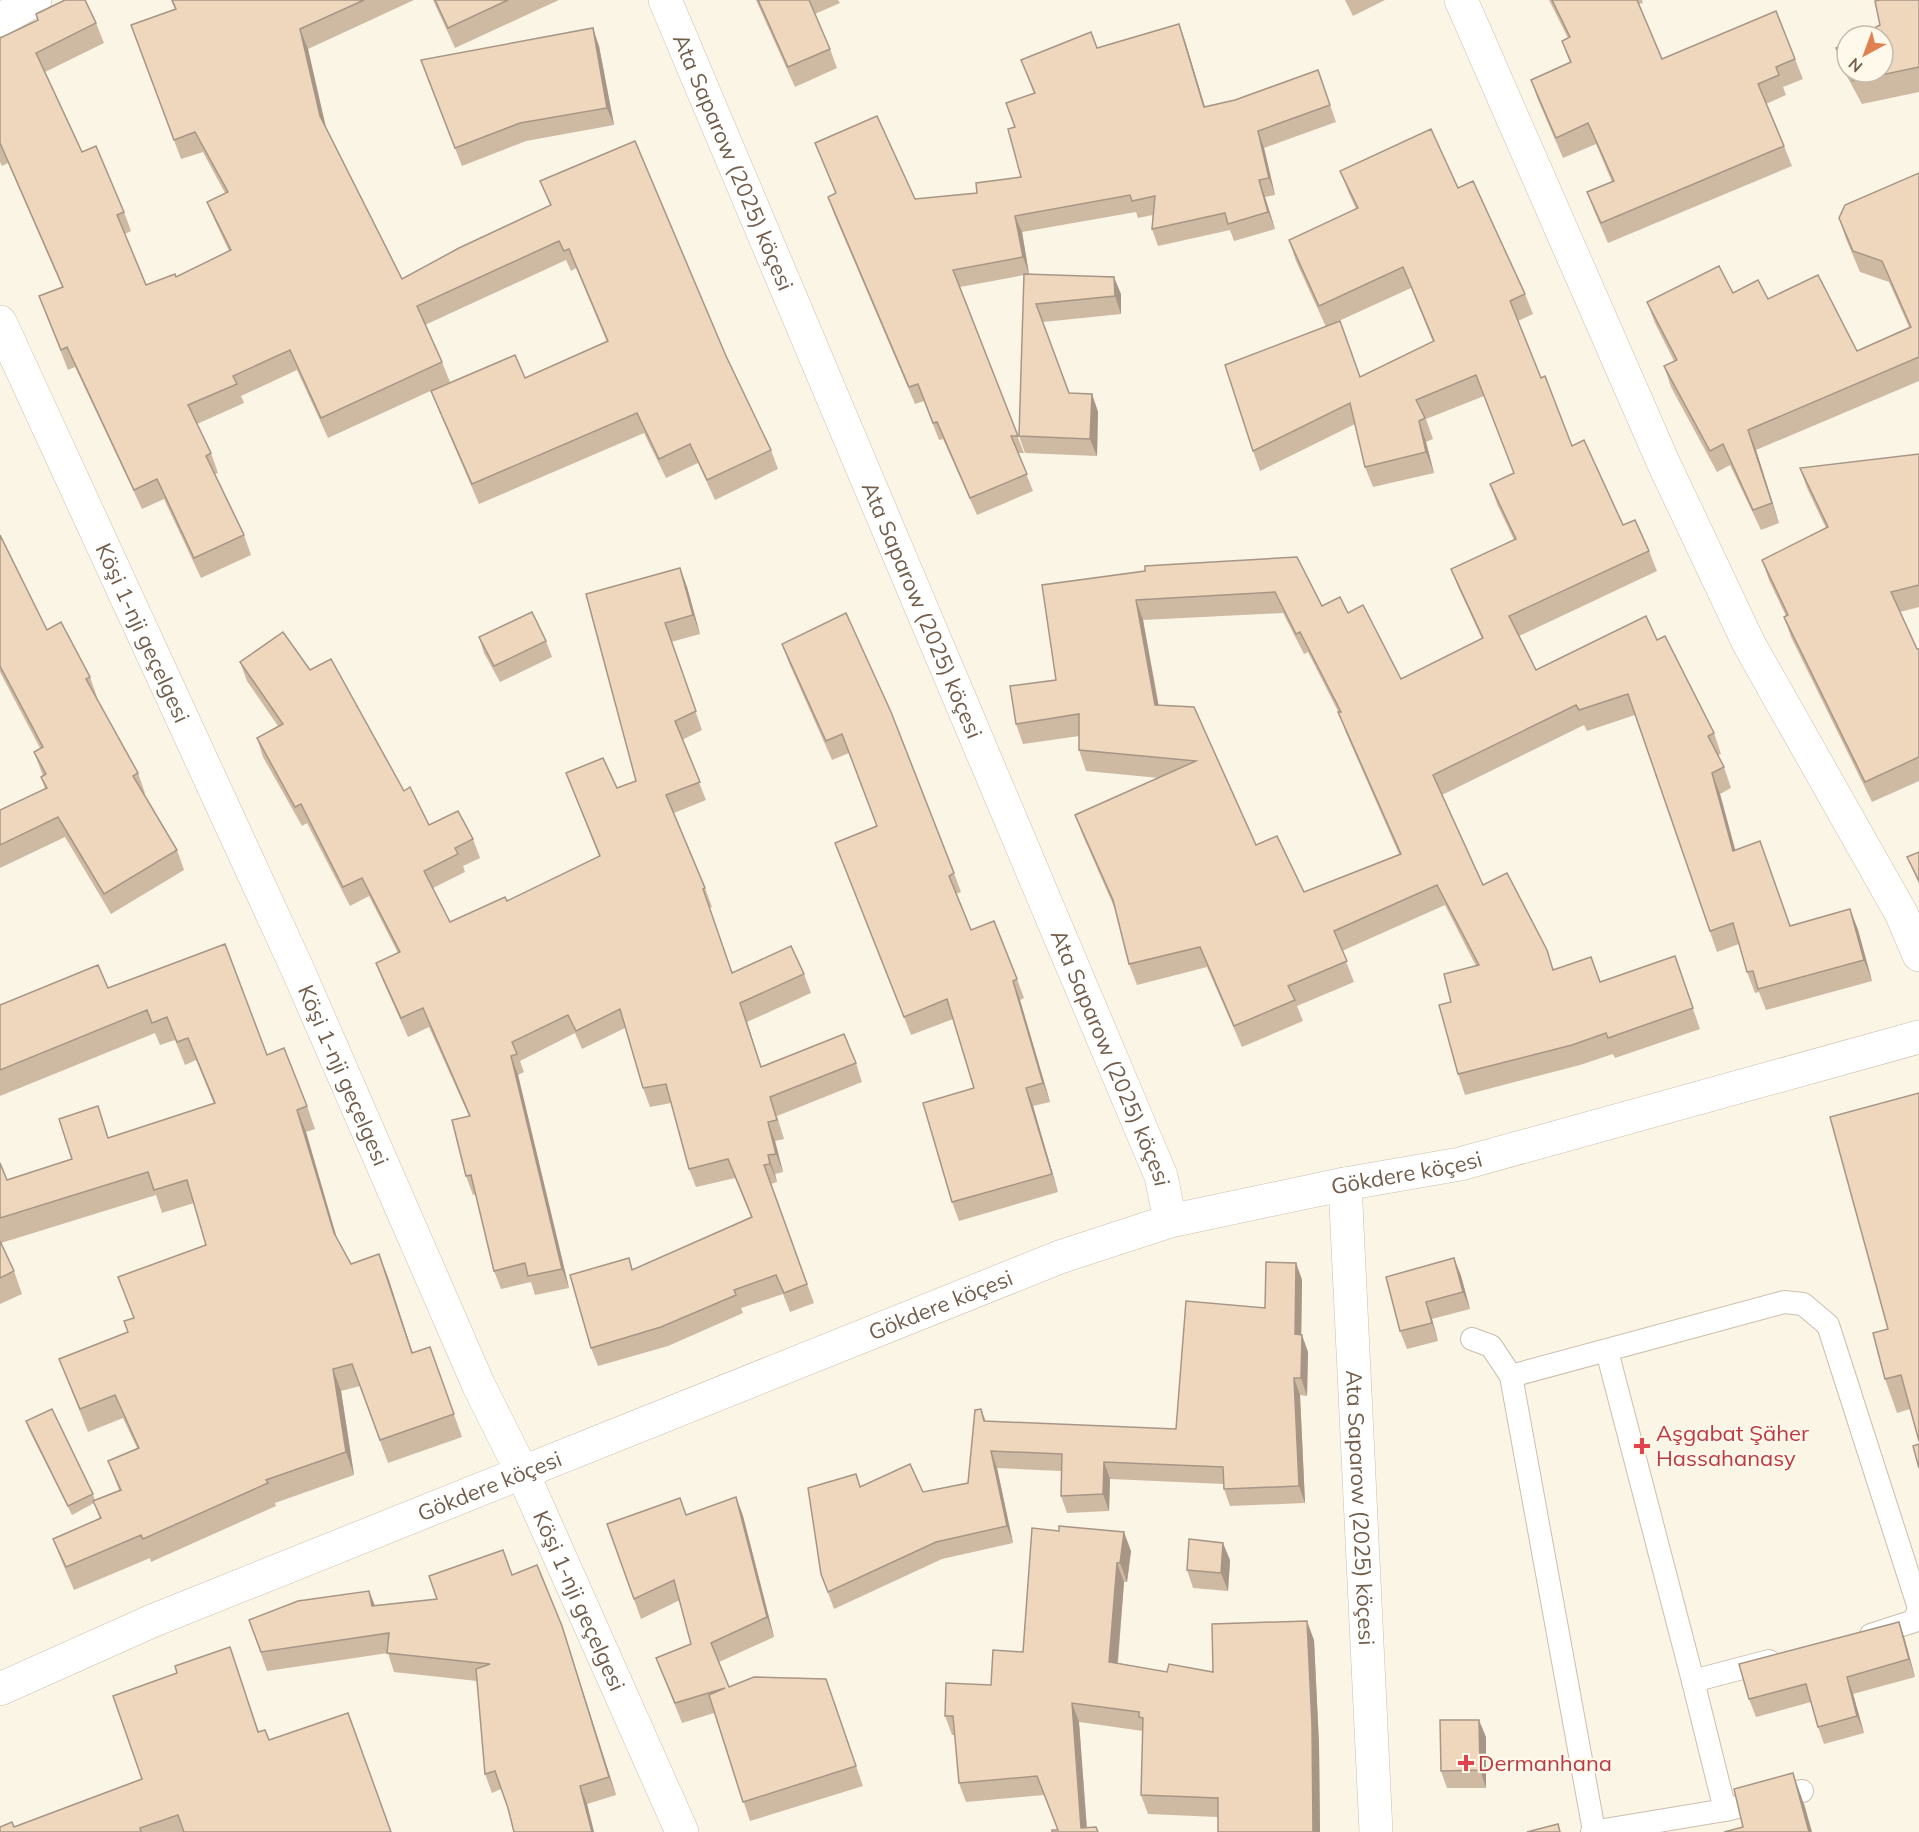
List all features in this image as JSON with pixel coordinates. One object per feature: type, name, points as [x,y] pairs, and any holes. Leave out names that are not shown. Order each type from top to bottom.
[{"type":"street","points":[[0,20],[35,0]]},
{"type":"street","name":"Ata Saparow (2025) köçesi","points":[[665,0],[1161,1176],[1170,1221]]},
{"type":"street","points":[[1461,0],[1663,462],[1749,644],[1901,913],[1919,955]]},
{"type":"street","name":"Köşi 1-nji geçelgesi","points":[[0,322],[297,968],[479,1386],[524,1474],[682,1832]]},
{"type":"street","name":"Gökdere köçesi","points":[[0,1689],[152,1621],[524,1474],[1060,1257],[1170,1221],[1345,1184],[1460,1164],[1919,1037]]},
{"type":"street","name":"Ata Saparow (2025) köçesi","points":[[1345,1184],[1376,1832]]},
{"type":"lane","points":[[1511,1376],[1784,1302],[1803,1304],[1828,1325],[1919,1609],[1914,1621],[1898,1628],[1853,1640]]},
{"type":"lane","points":[[1472,1339],[1491,1346],[1511,1376],[1593,1832],[1725,1810],[1802,1791]]},
{"type":"lane","points":[[1607,1351],[1725,1810]]},
{"type":"lane","points":[[1693,1681],[1796,1654]]},
{"type":"building","points":[[65,0],[85,0],[96,23],[36,53],[82,152],[96,146],[124,212],[117,215],[146,285],[175,274],[176,277],[231,250],[207,202],[228,192],[195,132],[174,140],[131,25],[176,9],[172,0],[364,0],[300,29],[320,116],[402,279],[459,248],[551,205],[540,181],[635,141],[726,356],[771,450],[707,480],[690,444],[659,459],[637,413],[472,484],[431,391],[515,355],[525,378],[608,341],[569,249],[564,251],[559,241],[417,306],[442,362],[321,418],[290,350],[233,376],[237,384],[188,405],[211,453],[206,456],[244,535],[194,558],[157,479],[134,490],[67,347],[61,350],[39,296],[63,287],[0,143],[0,38],[38,20],[36,14]]},
{"type":"building","points":[[435,0],[508,0],[448,28]]},
{"type":"building","points":[[758,0],[809,0],[830,49],[788,67]]},
{"type":"building","points":[[1552,0],[1637,0],[1662,59],[1776,11],[1795,59],[1776,67],[1779,75],[1758,84],[1784,146],[1601,223],[1587,192],[1614,181],[1588,123],[1556,138],[1531,80],[1571,62],[1562,41],[1570,37]]},
{"type":"building","points":[[1919,0],[1919,67],[1895,72],[1895,24],[1880,24],[1875,1]]},
{"type":"building","points":[[1179,24],[1204,107],[1235,100],[1318,70],[1330,105],[1258,131],[1269,178],[1259,180],[1268,212],[1228,224],[1225,213],[1152,229],[1155,196],[1132,201],[1130,195],[1015,216],[1023,257],[953,270],[1018,436],[1011,436],[1027,474],[970,498],[937,422],[933,423],[918,384],[909,387],[828,197],[836,193],[815,143],[877,116],[915,199],[977,193],[976,183],[1021,177],[1008,129],[1015,127],[1006,103],[1035,93],[1021,60],[1091,32],[1097,48]]},
{"type":"building","points":[[593,28],[607,108],[520,123],[455,148],[421,60]]},
{"type":"building","points":[[1431,129],[1458,188],[1473,181],[1525,294],[1510,301],[1541,378],[1545,376],[1572,446],[1584,440],[1623,525],[1635,520],[1649,551],[1509,616],[1536,670],[1646,616],[1657,640],[1665,636],[1714,733],[1708,736],[1724,767],[1712,773],[1733,851],[1760,841],[1790,926],[1850,909],[1864,960],[1758,989],[1753,971],[1747,972],[1733,923],[1710,931],[1628,694],[1579,710],[1576,705],[1433,775],[1483,885],[1507,873],[1547,950],[1553,970],[1591,957],[1600,982],[1675,956],[1693,1008],[1608,1038],[1606,1033],[1572,1045],[1458,1074],[1439,1005],[1451,1002],[1444,974],[1479,965],[1437,885],[1334,931],[1347,961],[1288,986],[1295,1000],[1234,1026],[1200,947],[1129,964],[1113,900],[1075,815],[1196,761],[1079,750],[1079,714],[1016,724],[1010,686],[1056,680],[1042,585],[1145,571],[1145,566],[1297,557],[1322,606],[1340,597],[1348,613],[1363,605],[1401,679],[1483,638],[1451,569],[1516,539],[1490,484],[1514,473],[1476,375],[1416,400],[1425,418],[1419,421],[1426,452],[1365,467],[1350,403],[1253,451],[1225,365],[1340,321],[1360,377],[1434,341],[1403,267],[1319,306],[1289,240],[1358,208],[1340,171]],"holes":[[[1275,592],[1296,634],[1300,632],[1341,712],[1338,712],[1401,854],[1304,892],[1277,836],[1256,845],[1194,707],[1155,705],[1136,600]]]},
{"type":"building","points":[[1919,173],[1919,357],[1748,430],[1772,503],[1753,510],[1723,444],[1710,451],[1664,366],[1677,360],[1647,302],[1719,266],[1733,293],[1758,280],[1768,299],[1818,275],[1857,351],[1911,327],[1882,261],[1853,251],[1839,218],[1845,205]]},
{"type":"building","points":[[1024,274],[1114,277],[1115,296],[1036,304],[1069,393],[1092,394],[1090,439],[1019,436]]},
{"type":"building","points":[[1919,454],[1919,585],[1891,592],[1919,649],[1919,757],[1865,782],[1784,617],[1788,615],[1762,560],[1828,527],[1800,468]]},
{"type":"building","points":[[0,535],[47,630],[61,622],[90,677],[86,679],[138,773],[133,776],[177,850],[104,894],[58,817],[0,845],[0,810],[47,788],[41,777],[46,774],[34,752],[43,747],[0,666]]},
{"type":"building","points":[[680,568],[693,615],[665,623],[696,711],[675,721],[700,782],[666,795],[705,888],[703,889],[732,973],[791,946],[804,974],[740,1003],[761,1067],[844,1034],[856,1063],[770,1097],[777,1120],[768,1122],[776,1154],[768,1155],[770,1164],[764,1165],[807,1284],[784,1293],[776,1275],[734,1290],[736,1295],[661,1327],[591,1348],[570,1275],[629,1258],[632,1270],[752,1217],[728,1159],[689,1169],[666,1084],[643,1088],[620,1009],[576,1031],[568,1015],[512,1042],[517,1054],[511,1056],[562,1269],[528,1276],[525,1263],[494,1271],[471,1175],[466,1176],[452,1120],[470,1116],[423,1008],[401,1018],[376,963],[400,952],[362,878],[343,887],[301,804],[295,807],[257,738],[283,724],[240,662],[283,632],[310,670],[331,659],[404,791],[410,787],[429,825],[458,811],[473,839],[455,848],[458,854],[424,871],[450,922],[505,897],[507,901],[600,856],[566,773],[603,758],[617,788],[636,781],[586,594]]},
{"type":"building","points":[[532,612],[546,641],[494,666],[479,637]]},
{"type":"building","points":[[846,613],[891,712],[954,873],[949,876],[971,930],[994,921],[1017,979],[1013,981],[1043,1083],[1026,1088],[1052,1174],[952,1202],[923,1103],[974,1088],[947,999],[904,1017],[835,843],[877,826],[842,734],[826,741],[782,644]]},
{"type":"building","points":[[1919,852],[1919,881],[1907,857]]},
{"type":"building","points":[[225,944],[267,1055],[284,1048],[307,1106],[297,1110],[334,1233],[351,1264],[379,1254],[412,1353],[430,1347],[454,1414],[380,1440],[352,1364],[333,1369],[346,1452],[266,1480],[268,1483],[143,1539],[141,1535],[66,1567],[53,1539],[101,1518],[93,1501],[121,1490],[108,1461],[139,1448],[115,1395],[80,1409],[59,1359],[128,1332],[124,1321],[134,1318],[118,1277],[206,1245],[187,1180],[154,1190],[148,1172],[0,1218],[0,1163],[7,1180],[72,1159],[59,1119],[98,1106],[108,1138],[215,1103],[188,1038],[177,1042],[167,1017],[152,1023],[147,1010],[0,1070],[0,1005],[98,965],[108,988]]},
{"type":"building","points":[[1919,1093],[1919,1441],[1901,1375],[1885,1379],[1873,1333],[1888,1329],[1830,1117]]},
{"type":"building","points":[[0,1241],[14,1271],[0,1278]]},
{"type":"building","points":[[1454,1258],[1463,1292],[1426,1302],[1432,1323],[1400,1331],[1386,1277]]},
{"type":"building","points":[[1266,1262],[1296,1263],[1295,1334],[1302,1335],[1301,1378],[1294,1378],[1299,1486],[1224,1489],[1223,1467],[1104,1462],[1103,1494],[1061,1496],[1062,1454],[991,1451],[1007,1526],[936,1542],[828,1592],[821,1574],[808,1488],[856,1474],[860,1487],[910,1464],[923,1492],[968,1483],[975,1410],[981,1409],[984,1421],[1176,1429],[1186,1301],[1265,1308]]},
{"type":"building","points":[[52,1409],[93,1494],[68,1506],[26,1421]]},
{"type":"building","points":[[1919,1444],[1919,1468],[1913,1446]]},
{"type":"building","points":[[736,1497],[767,1617],[711,1643],[729,1687],[754,1677],[826,1679],[856,1766],[743,1802],[709,1695],[725,1688],[675,1703],[656,1658],[691,1644],[674,1580],[634,1599],[607,1524],[680,1498],[686,1515]]},
{"type":"building","points":[[1059,1526],[1124,1532],[1120,1563],[1117,1563],[1109,1662],[1167,1672],[1169,1664],[1213,1672],[1212,1624],[1307,1621],[1312,1725],[1313,1832],[1218,1832],[1218,1798],[1141,1795],[1143,1718],[1139,1717],[1139,1712],[1072,1703],[1081,1828],[1096,1827],[1098,1832],[1052,1832],[1052,1830],[1058,1830],[1037,1776],[959,1783],[953,1716],[945,1716],[946,1683],[991,1685],[993,1650],[1023,1652],[1032,1528],[1059,1531]]},
{"type":"building","points":[[1189,1539],[1223,1543],[1221,1573],[1187,1570]]},
{"type":"building","points":[[503,1550],[512,1575],[537,1565],[562,1626],[609,1777],[580,1786],[592,1832],[514,1832],[495,1771],[485,1774],[476,1669],[490,1664],[387,1653],[389,1633],[261,1652],[249,1620],[298,1601],[369,1591],[372,1606],[437,1599],[429,1576]]},
{"type":"building","points":[[1899,1622],[1909,1659],[1847,1677],[1857,1716],[1818,1727],[1806,1684],[1749,1699],[1739,1664]]},
{"type":"building","points":[[230,1647],[258,1732],[265,1730],[269,1740],[348,1713],[391,1832],[184,1832],[178,1815],[140,1828],[141,1832],[0,1832],[0,1827],[12,1822],[14,1827],[142,1779],[113,1696],[177,1673],[175,1666]]},
{"type":"building","points":[[1440,1720],[1479,1720],[1480,1770],[1441,1771]]},
{"type":"building","points":[[1793,1773],[1809,1832],[1724,1832],[1743,1827],[1734,1789]]},
{"type":"building","points":[[1558,1824],[1560,1832],[1527,1832]]},
{"type":"place","name":"Aşgabat Şäher Hassahanasy","points":[[1642,1446]]},
{"type":"place","name":"Dermanhana","points":[[1466,1763]]}]
